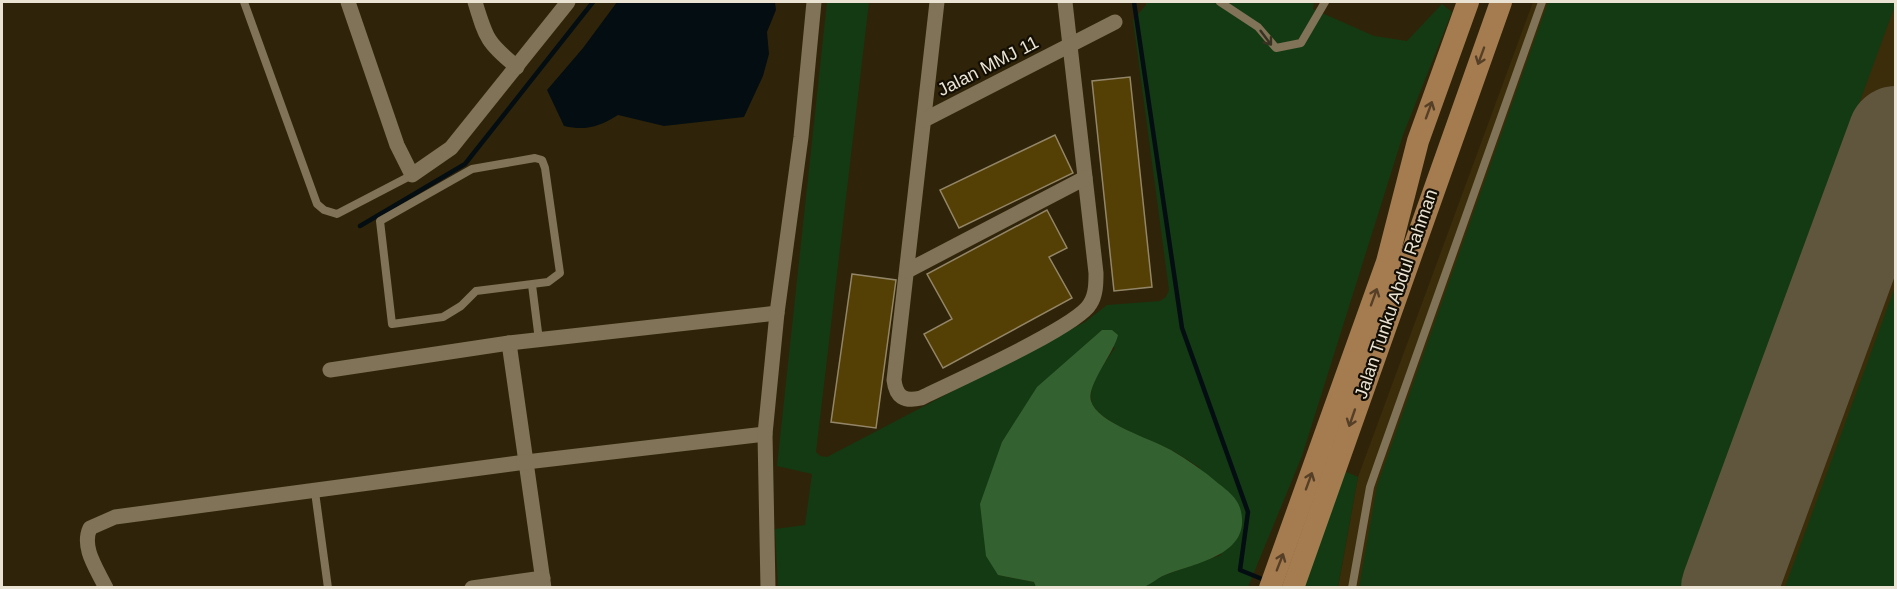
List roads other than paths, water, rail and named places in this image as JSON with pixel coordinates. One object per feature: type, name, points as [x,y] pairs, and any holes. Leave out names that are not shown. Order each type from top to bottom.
[{"type":"main road","name":"Jalan Tunku Abdul Rahman","points":[[1293,588],[1299,541],[1387,262],[1418,141],[1468,2]]},
{"type":"main road","name":"Jalan Tunku Abdul Rahman","points":[[1270,588],[1299,541],[1415,238],[1501,2]]},
{"type":"street","points":[[348,2],[397,145],[412,175],[451,148],[568,2]]},
{"type":"street","points":[[475,2],[486,37],[493,48],[517,66]]},
{"type":"street","points":[[768,588],[765,434],[777,314],[801,137],[814,2]]},
{"type":"street","points":[[937,2],[894,380],[895,391],[900,398],[911,400],[921,398],[1068,324],[1090,304],[1096,289],[1065,2]]},
{"type":"street","name":"Jalan MMJ 11","points":[[924,120],[1115,22]]},
{"type":"street","points":[[907,271],[1085,178]]},
{"type":"street","points":[[330,370],[509,343],[777,314]]},
{"type":"street","points":[[471,588],[544,583],[509,343]]},
{"type":"street","points":[[106,588],[87,546],[86,537],[90,528],[115,517],[526,462],[765,434]]},
{"type":"lane","points":[[244,2],[317,204],[324,210],[337,214],[412,175]]},
{"type":"lane","points":[[1221,2],[1258,27],[1276,48],[1301,43],[1325,2]]},
{"type":"lane","points":[[1352,588],[1375,471],[1542,2]]},
{"type":"lane","points":[[535,158],[542,160],[560,273],[548,282],[532,285],[482,289],[443,317],[393,324],[380,221],[472,169],[535,158]]},
{"type":"lane","points":[[532,285],[539,340]]},
{"type":"lane","points":[[315,492],[328,588]]},
{"type":"waterway","points":[[360,226],[465,164],[593,2]]},
{"type":"waterway","points":[[1134,2],[1182,328],[1248,512],[1240,570],[1267,581]]}]
